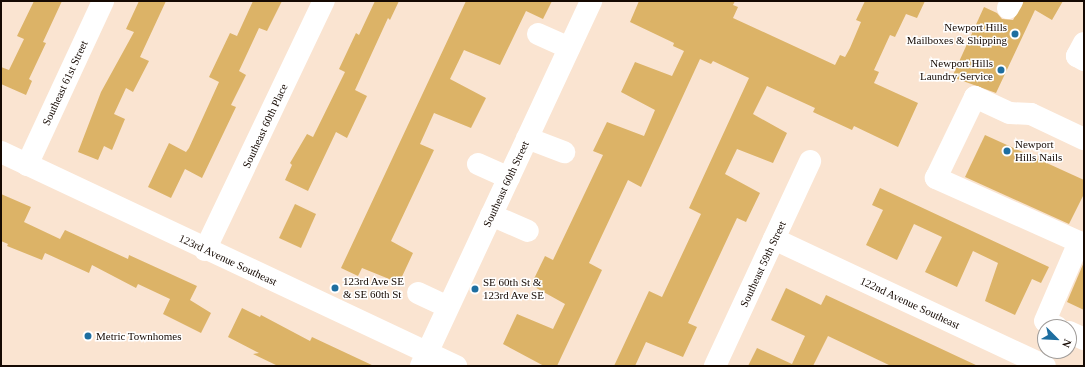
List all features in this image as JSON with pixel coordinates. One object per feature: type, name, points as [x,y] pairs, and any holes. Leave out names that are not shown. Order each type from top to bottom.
[{"type":"street","name":"Southeast 61st Street","points":[[27,165],[103,1]]},
{"type":"street","name":"Southeast 60th Place","points":[[205,250],[324,1]]},
{"type":"street","name":"Southeast 60th Street","points":[[424,359],[591,1]]},
{"type":"street","points":[[538,34],[569,48]]},
{"type":"street","points":[[1084,43],[1077,56],[1084,60]]},
{"type":"street","points":[[1046,319],[1079,242],[936,178],[975,97],[1010,113],[1031,114],[1084,139]]},
{"type":"street","points":[[527,138],[564,152]]},
{"type":"street","name":"123rd Avenue Southeast","points":[[1,152],[205,250],[424,359],[456,366]]},
{"type":"street","name":"Southeast 59th Street","points":[[716,366],[810,161]]},
{"type":"street","points":[[478,164],[509,178]]},
{"type":"street","points":[[491,215],[528,231]]},
{"type":"street","name":"122nd Avenue Southeast","points":[[774,239],[1045,366]]},
{"type":"street","points":[[418,293],[448,307]]},
{"type":"building","points":[[34,1],[62,1],[43,42],[46,43],[29,79],[32,81],[26,95],[1,84],[1,67],[9,70],[24,39],[17,36]]},
{"type":"building","points":[[139,1],[166,1],[140,57],[149,61],[133,92],[126,88],[114,114],[125,119],[112,150],[104,146],[98,160],[78,152],[101,92],[134,32],[126,29]]},
{"type":"building","points":[[253,1],[282,1],[267,31],[259,28],[239,71],[246,75],[231,105],[236,107],[202,178],[185,169],[171,198],[148,187],[169,143],[186,152],[189,148],[219,82],[209,77],[230,33],[237,36]]},
{"type":"building","points":[[375,1],[399,1],[390,20],[388,18],[355,90],[367,96],[347,138],[336,132],[308,191],[285,180],[292,165],[290,163],[307,134],[313,137],[345,72],[339,69],[356,33],[359,35]]},
{"type":"building","points":[[466,1],[552,1],[543,19],[526,11],[500,65],[464,50],[450,79],[486,98],[471,128],[434,113],[420,144],[434,150],[391,241],[413,253],[399,283],[362,268],[358,276],[341,268]]},
{"type":"building","points":[[639,1],[735,1],[733,5],[738,7],[733,18],[835,65],[840,55],[845,57],[850,48],[861,22],[856,20],[865,1],[925,1],[917,18],[906,14],[895,37],[890,35],[874,70],[879,72],[874,83],[918,103],[898,147],[854,126],[852,130],[813,112],[815,108],[767,86],[753,114],[787,133],[773,163],[737,149],[725,174],[760,193],[746,222],[737,218],[688,323],[697,327],[683,357],[646,342],[635,366],[614,366],[649,291],[662,297],[701,214],[689,208],[749,78],[713,61],[711,64],[700,59],[641,187],[628,180],[589,263],[602,270],[557,366],[544,366],[503,344],[517,314],[553,329],[565,304],[531,285],[545,256],[553,260],[603,155],[593,151],[607,122],[644,136],[655,110],[621,92],[635,62],[672,76],[684,51],[673,46],[674,43],[630,22]]},
{"type":"building","points":[[1024,1],[1063,1],[1052,20],[1035,10],[996,93],[952,77],[984,7],[997,13],[1002,19],[1013,20]]},
{"type":"building","points":[[985,135],[1084,180],[1084,194],[1069,224],[965,177]]},
{"type":"building","points":[[880,188],[1049,267],[1041,283],[1032,279],[1015,315],[985,301],[998,263],[973,251],[957,287],[925,272],[942,237],[914,224],[897,260],[866,245],[883,210],[872,205]]},
{"type":"building","points":[[1,194],[31,207],[24,222],[60,239],[65,230],[128,259],[129,255],[197,286],[190,300],[211,313],[201,333],[163,314],[170,299],[138,284],[136,288],[92,265],[89,273],[45,253],[42,260],[7,246],[8,244],[1,241]]},
{"type":"building","points":[[295,204],[316,214],[301,248],[279,238]]},
{"type":"building","points":[[1084,262],[1084,310],[1067,302]]},
{"type":"building","points":[[786,288],[821,305],[826,295],[978,366],[891,366],[828,336],[813,366],[748,366],[757,348],[792,364],[805,336],[771,320]]},
{"type":"building","points":[[242,308],[260,317],[261,315],[310,341],[312,337],[374,366],[278,366],[253,354],[259,353],[228,337]]},
{"type":"place","name":"Newport Hills Mailboxes & Shipping","points":[[1015,34]]},
{"type":"place","name":"Newport Hills Laundry Service","points":[[1001,70]]},
{"type":"place","name":"Newport Hills Nails","points":[[1007,151]]},
{"type":"place","name":"123rd Ave SE & SE 60th St","points":[[335,288]]},
{"type":"place","name":"SE 60th St & 123rd Ave SE","points":[[475,289]]},
{"type":"place","name":"Metric Townhomes","points":[[88,336]]}]
